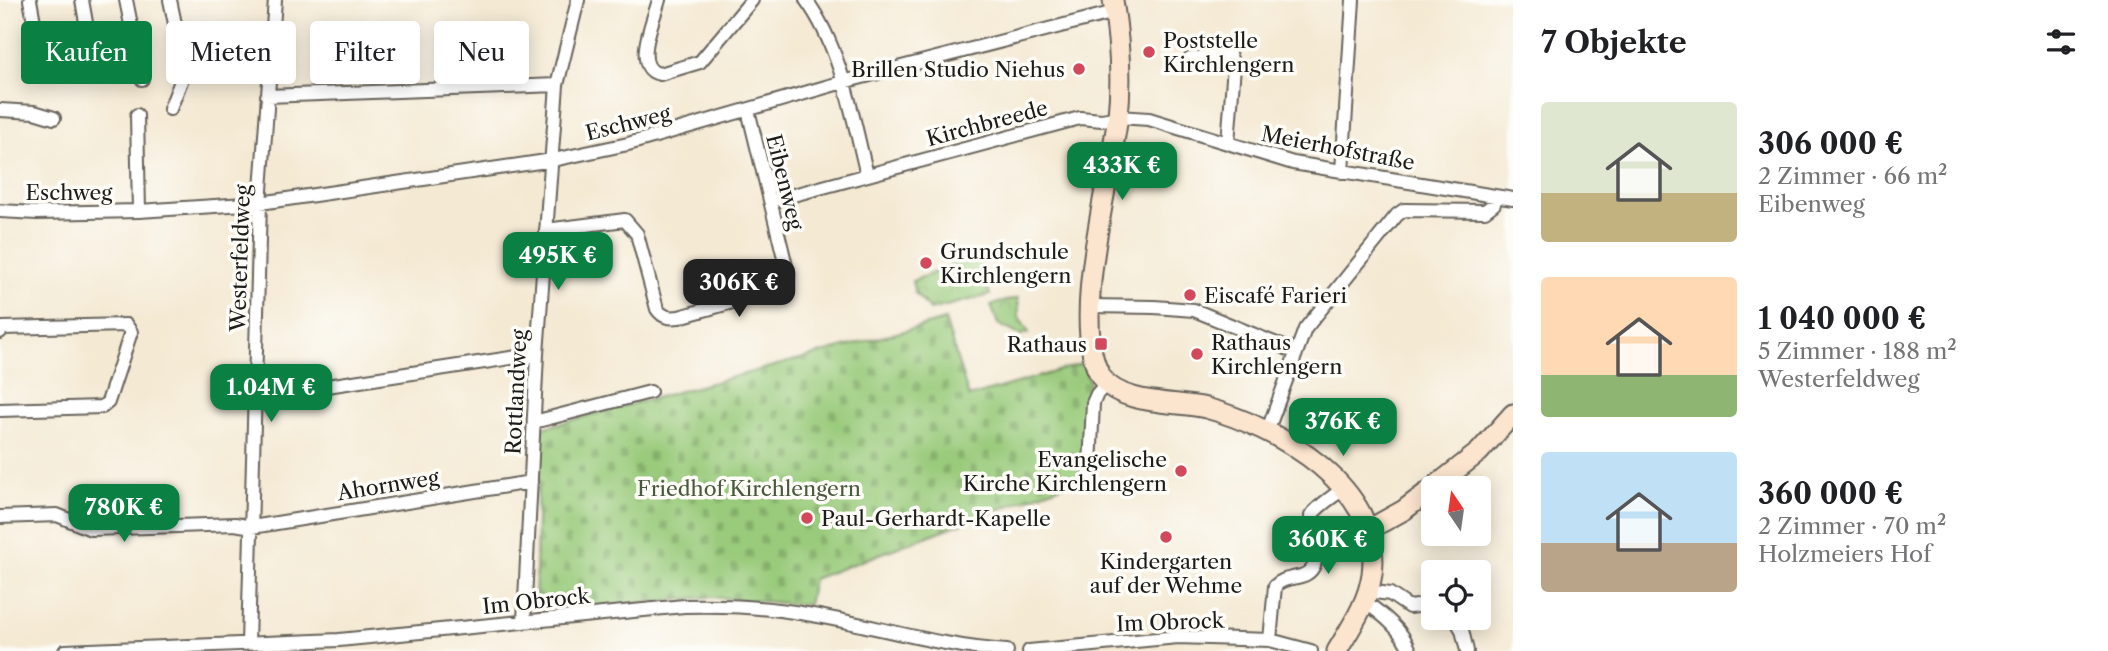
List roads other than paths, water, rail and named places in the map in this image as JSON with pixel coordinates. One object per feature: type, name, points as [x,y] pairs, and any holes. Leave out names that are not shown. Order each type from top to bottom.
[{"type":"street","points":[[30,0],[34,21]]},
{"type":"street","points":[[82,0],[86,21]]},
{"type":"street","points":[[126,0],[130,21]]},
{"type":"street","points":[[170,0],[185,71],[170,109]]},
{"type":"street","name":"Westerfeldweg","points":[[248,644],[260,203],[275,0]]},
{"type":"street","name":"Rottlandweg","points":[[524,621],[537,354],[557,85],[578,0]]},
{"type":"street","points":[[659,0],[645,62],[648,69],[660,74],[700,62],[752,0]]},
{"type":"street","points":[[806,0],[819,21],[843,82],[867,175]]},
{"type":"street","points":[[1342,172],[1353,0]]},
{"type":"street","points":[[1114,6],[1119,75],[1118,117],[1099,215],[1091,306],[1091,347],[1094,362],[1106,384],[1124,395],[1203,408],[1238,419],[1267,432],[1311,458],[1343,488],[1358,509],[1368,530],[1373,552],[1372,574],[1366,596],[1337,651]]},
{"type":"street","name":"Eschweg","points":[[0,211],[139,211],[260,203],[552,160],[628,144],[1114,6]]},
{"type":"street","points":[[1190,59],[1229,54],[1234,66],[1228,143]]},
{"type":"street","points":[[267,96],[557,85]]},
{"type":"street","points":[[0,110],[34,112],[54,118]]},
{"type":"street","name":"Eibenweg","points":[[546,230],[625,220],[637,233],[657,309],[668,318],[765,295],[779,289],[786,284],[788,274],[748,110]]},
{"type":"street","name":"Eschweg","points":[[137,115],[139,211]]},
{"type":"street","name":"Meierhofstraße","points":[[1118,117],[1149,119],[1293,163],[1513,199]]},
{"type":"street","name":"Kirchbreede","points":[[771,201],[1080,118],[1102,120],[1118,117]]},
{"type":"street","points":[[1267,432],[1305,329],[1397,215],[1404,210],[1485,211],[1494,204],[1495,196]]},
{"type":"street","points":[[1091,306],[1194,310],[1296,352]]},
{"type":"street","points":[[0,332],[3,328],[126,325],[131,332],[108,401],[102,407],[0,410]]},
{"type":"street","points":[[255,397],[537,354]]},
{"type":"street","points":[[1089,488],[1093,403],[1106,384]]},
{"type":"street","points":[[534,422],[650,392]]},
{"type":"street","points":[[1448,476],[1479,452],[1513,414]]},
{"type":"street","name":"Ahornweg","points":[[0,517],[57,515],[90,529],[235,524],[252,527],[530,482]]},
{"type":"street","points":[[1270,640],[1275,586],[1284,579],[1310,573],[1314,568],[1315,548],[1311,516],[1318,507],[1343,488]]},
{"type":"street","points":[[1368,530],[1421,497]]},
{"type":"street","points":[[1366,596],[1390,594],[1409,607],[1421,606]]},
{"type":"street","points":[[1366,596],[1408,642],[1410,651]]},
{"type":"street","name":"Im Obrock","points":[[65,651],[413,634],[684,606],[750,608],[806,614],[976,649],[1007,651]]},
{"type":"street","points":[[1461,630],[1467,651]]},
{"type":"street","name":"Im Obrock","points":[[1029,651],[1178,637],[1270,640],[1311,651]]},
{"type":"place","name":"Poststelle Kirchlengern","points":[[1149,52]]},
{"type":"place","name":"Brillen Studio Niehus","points":[[1079,69]]},
{"type":"place","name":"Grundschule Kirchlengern","points":[[926,263]]},
{"type":"place","name":"Eiscafé Farieri","points":[[1190,295]]},
{"type":"place","name":"Rathaus","points":[[1101,344]]},
{"type":"place","name":"Rathaus Kirchlengern","points":[[1197,354]]},
{"type":"place","name":"Evangelische Kirche Kirchlengern","points":[[1181,471]]},
{"type":"place","name":"Paul-Gerhardt-Kapelle","points":[[807,518]]},
{"type":"place","name":"Kindergarten auf der Wehme","points":[[1166,537]]},
{"type":"park label","name":"Friedhof Kirchlengern","points":[[749,488]]}]
